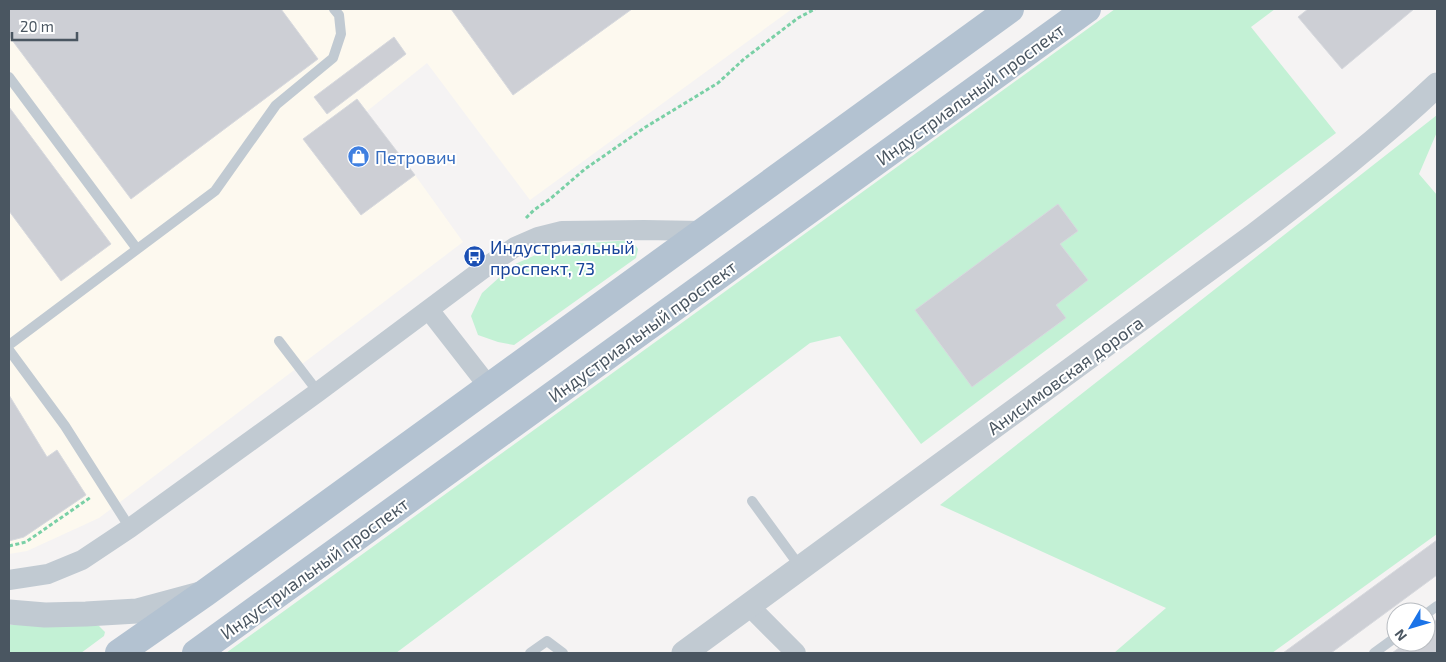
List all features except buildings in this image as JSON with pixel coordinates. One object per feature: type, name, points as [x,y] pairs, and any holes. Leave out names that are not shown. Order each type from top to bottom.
[{"type":"main road","points":[[119,653],[1010,9]]},
{"type":"main road","name":"Индустриальный проспект","points":[[196,653],[1088,9]]},
{"type":"street","name":"Анисимовская дорога","points":[[684,653],[1255,235],[1331,176],[1405,115],[1437,85]]},
{"type":"street","points":[[9,580],[48,574],[82,560],[130,528],[318,392],[483,268],[515,248],[538,237],[562,231],[703,231]]},
{"type":"street","points":[[429,310],[488,387]]},
{"type":"street","points":[[9,612],[61,615],[137,611],[204,593]]},
{"type":"street","points":[[749,606],[796,653]]},
{"type":"street","points":[[213,653],[229,630]]},
{"type":"lane","points":[[9,345],[215,191],[276,105],[333,58],[341,34],[340,16],[334,9]]},
{"type":"lane","points":[[9,77],[137,249]]},
{"type":"lane","points":[[279,341],[318,392]]},
{"type":"lane","points":[[9,350],[65,426],[130,528]]},
{"type":"lane","points":[[752,501],[801,568]]},
{"type":"lane","points":[[530,653],[546,641],[563,653]]},
{"type":"lane","points":[[1374,653],[1386,644]]},
{"type":"path","points":[[522,223],[534,210],[585,169],[644,128],[718,83],[752,53],[798,18],[815,9]]},
{"type":"path","points":[[9,546],[26,542],[91,498],[84,485],[97,476]]},
{"type":"shaded area","name":"Петрович","points":[[9,9],[792,9],[530,200],[427,63],[366,112],[415,175],[463,242],[99,518],[27,551],[9,554]]},
{"type":"green space","points":[[1115,9],[1275,9],[1251,27],[1336,133],[921,444],[840,336],[810,343],[396,653],[226,653]]},
{"type":"green space","points":[[1437,115],[1437,132],[1419,174],[1437,195],[1437,534],[1272,653],[1114,653],[1166,608],[940,505]]},
{"type":"green space","points":[[632,240],[638,249],[636,258],[514,345],[478,335],[471,316],[482,293],[513,265],[558,245]]},
{"type":"green space","points":[[90,624],[99,626],[105,632],[104,636],[81,653],[9,653],[9,625]]},
{"type":"place","name":"Петрович","points":[[359,157]]},
{"type":"place","name":"Индустриальный проспект, 73","points":[[474,257]]}]
